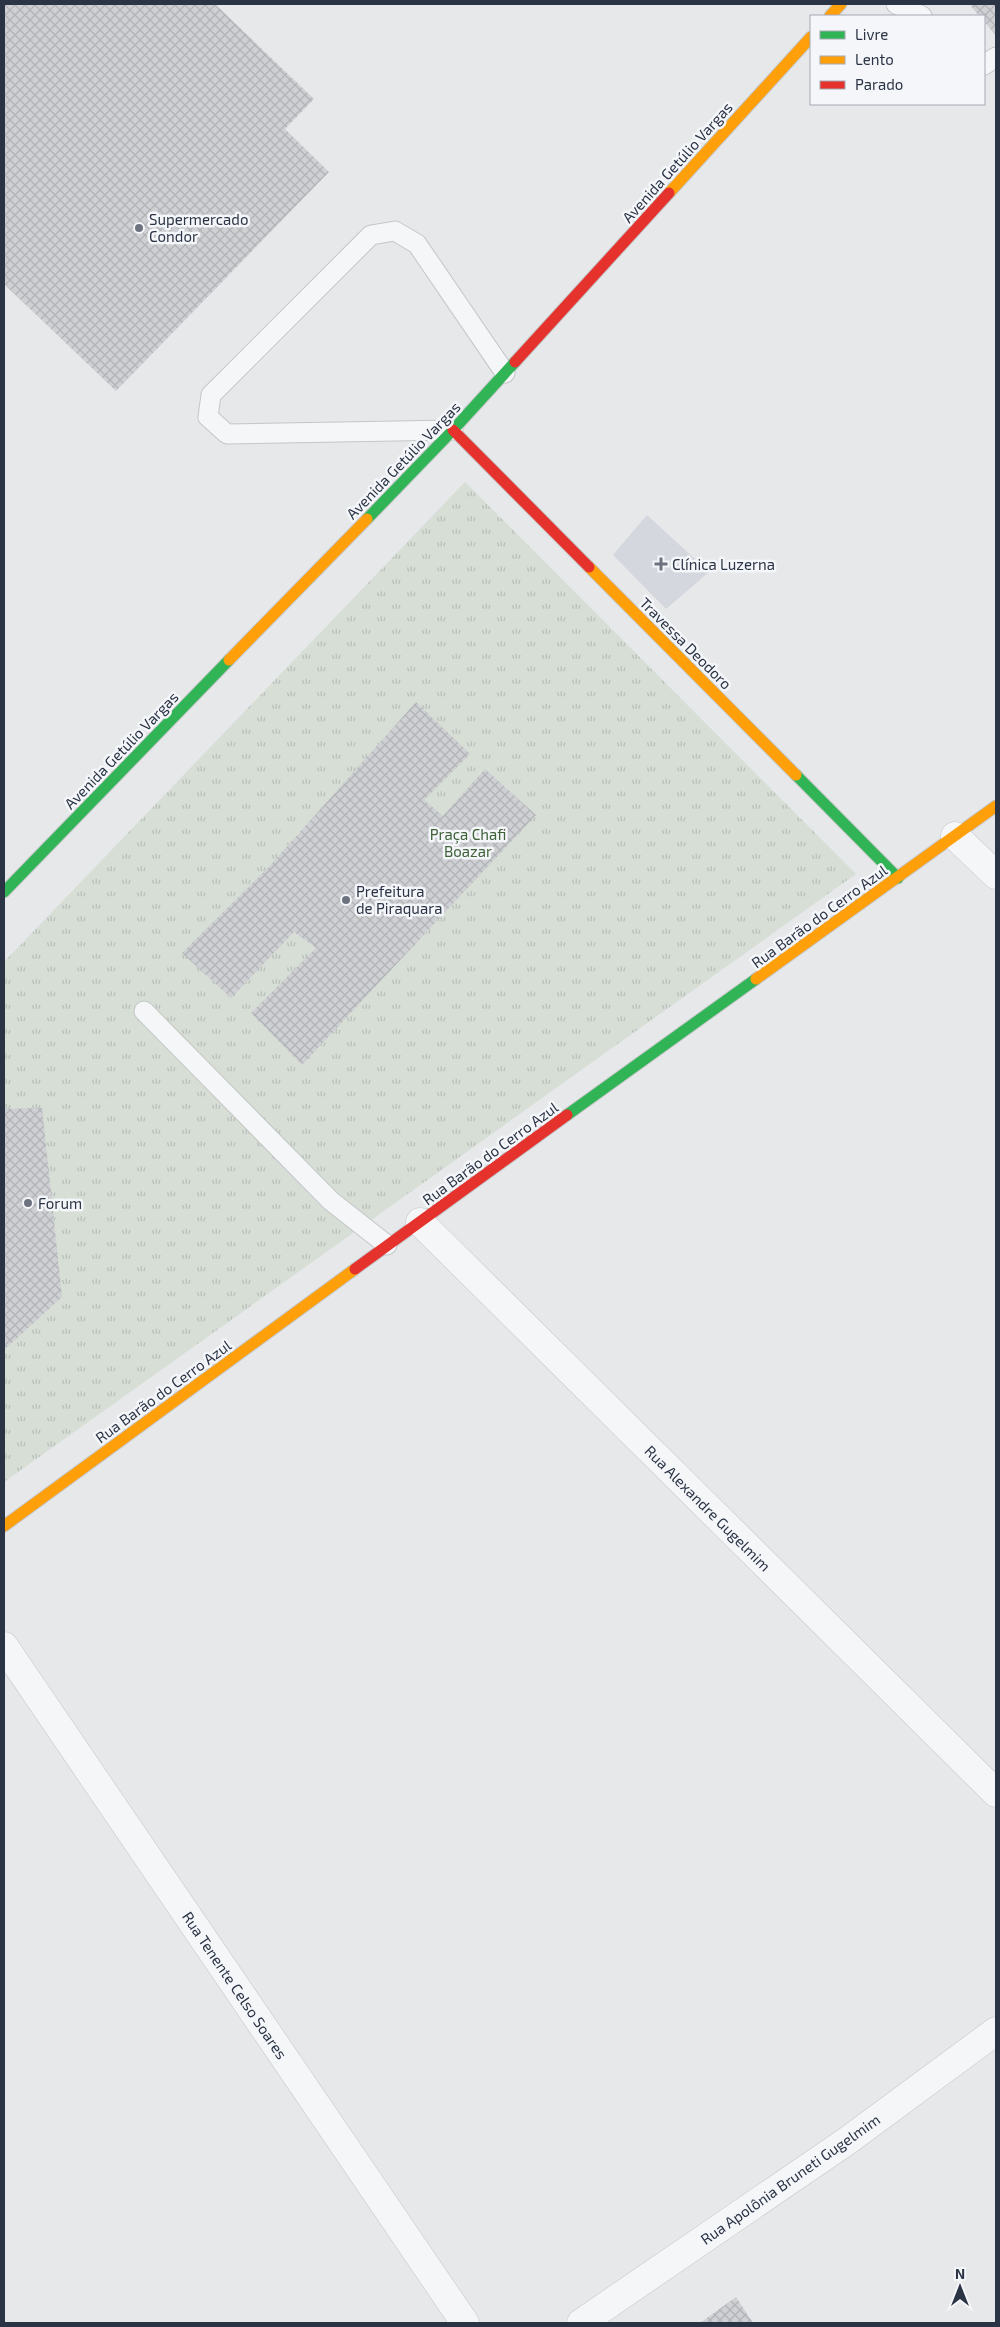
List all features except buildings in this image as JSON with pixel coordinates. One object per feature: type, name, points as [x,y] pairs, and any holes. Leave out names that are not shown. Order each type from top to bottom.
[{"type":"main road","points":[[831,15],[841,4]]},
{"type":"main road","name":"Avenida Getúlio Vargas","points":[[4,892],[453,430],[810,38]]},
{"type":"main road","name":"Travessa Deodoro","points":[[453,430],[898,878]]},
{"type":"main road","name":"Rua Barão do Cerro Azul","points":[[4,1526],[387,1245],[996,806]]},
{"type":"street","points":[[955,836],[996,875]]},
{"type":"street","name":"Rua Alexandre Gugelmim","points":[[420,1222],[996,1793]]},
{"type":"street","name":"Rua Tenente Celso Soares","points":[[4,1646],[465,2323]]},
{"type":"street","name":"Rua Apolônia Bruneti Gugelmim","points":[[581,2323],[847,2141],[996,2031]]},
{"type":"lane","points":[[896,4],[920,15]]},
{"type":"lane","points":[[985,64],[996,57]]},
{"type":"lane","points":[[453,430],[227,434],[208,417],[211,395],[245,360],[371,235],[395,231],[417,244],[505,373]]},
{"type":"lane","points":[[144,1011],[331,1201],[387,1245]]},
{"type":"shaded area","name":"Clínica Luzerna","points":[[647,515],[709,572],[666,609],[613,555]]},
{"type":"green space","name":"Praça Chafi Boazar","points":[[465,482],[856,874],[4,1482],[4,962]]},
{"type":"traffic: fast","points":[[367,519],[453,430],[515,362]]},
{"type":"traffic: fast","points":[[4,892],[229,660]]},
{"type":"traffic: fast","points":[[796,775],[898,878]]},
{"type":"traffic: fast","points":[[567,1115],[756,979]]},
{"type":"traffic: slow","points":[[831,15],[841,4]]},
{"type":"traffic: slow","points":[[669,193],[810,38]]},
{"type":"traffic: slow","points":[[229,660],[367,519]]},
{"type":"traffic: slow","points":[[589,567],[796,775]]},
{"type":"traffic: slow","points":[[756,979],[996,806]]},
{"type":"traffic: slow","points":[[4,1526],[355,1269]]},
{"type":"traffic: jam","points":[[515,362],[669,193]]},
{"type":"traffic: jam","points":[[453,430],[589,567]]},
{"type":"traffic: jam","points":[[355,1269],[567,1115]]},
{"type":"place","name":"Supermercado Condor","points":[[139,228]]},
{"type":"place","name":"Clínica Luzerna","points":[[661,564]]},
{"type":"place","name":"Prefeitura de Piraquara","points":[[346,900]]},
{"type":"place","name":"Forum","points":[[28,1203]]}]
